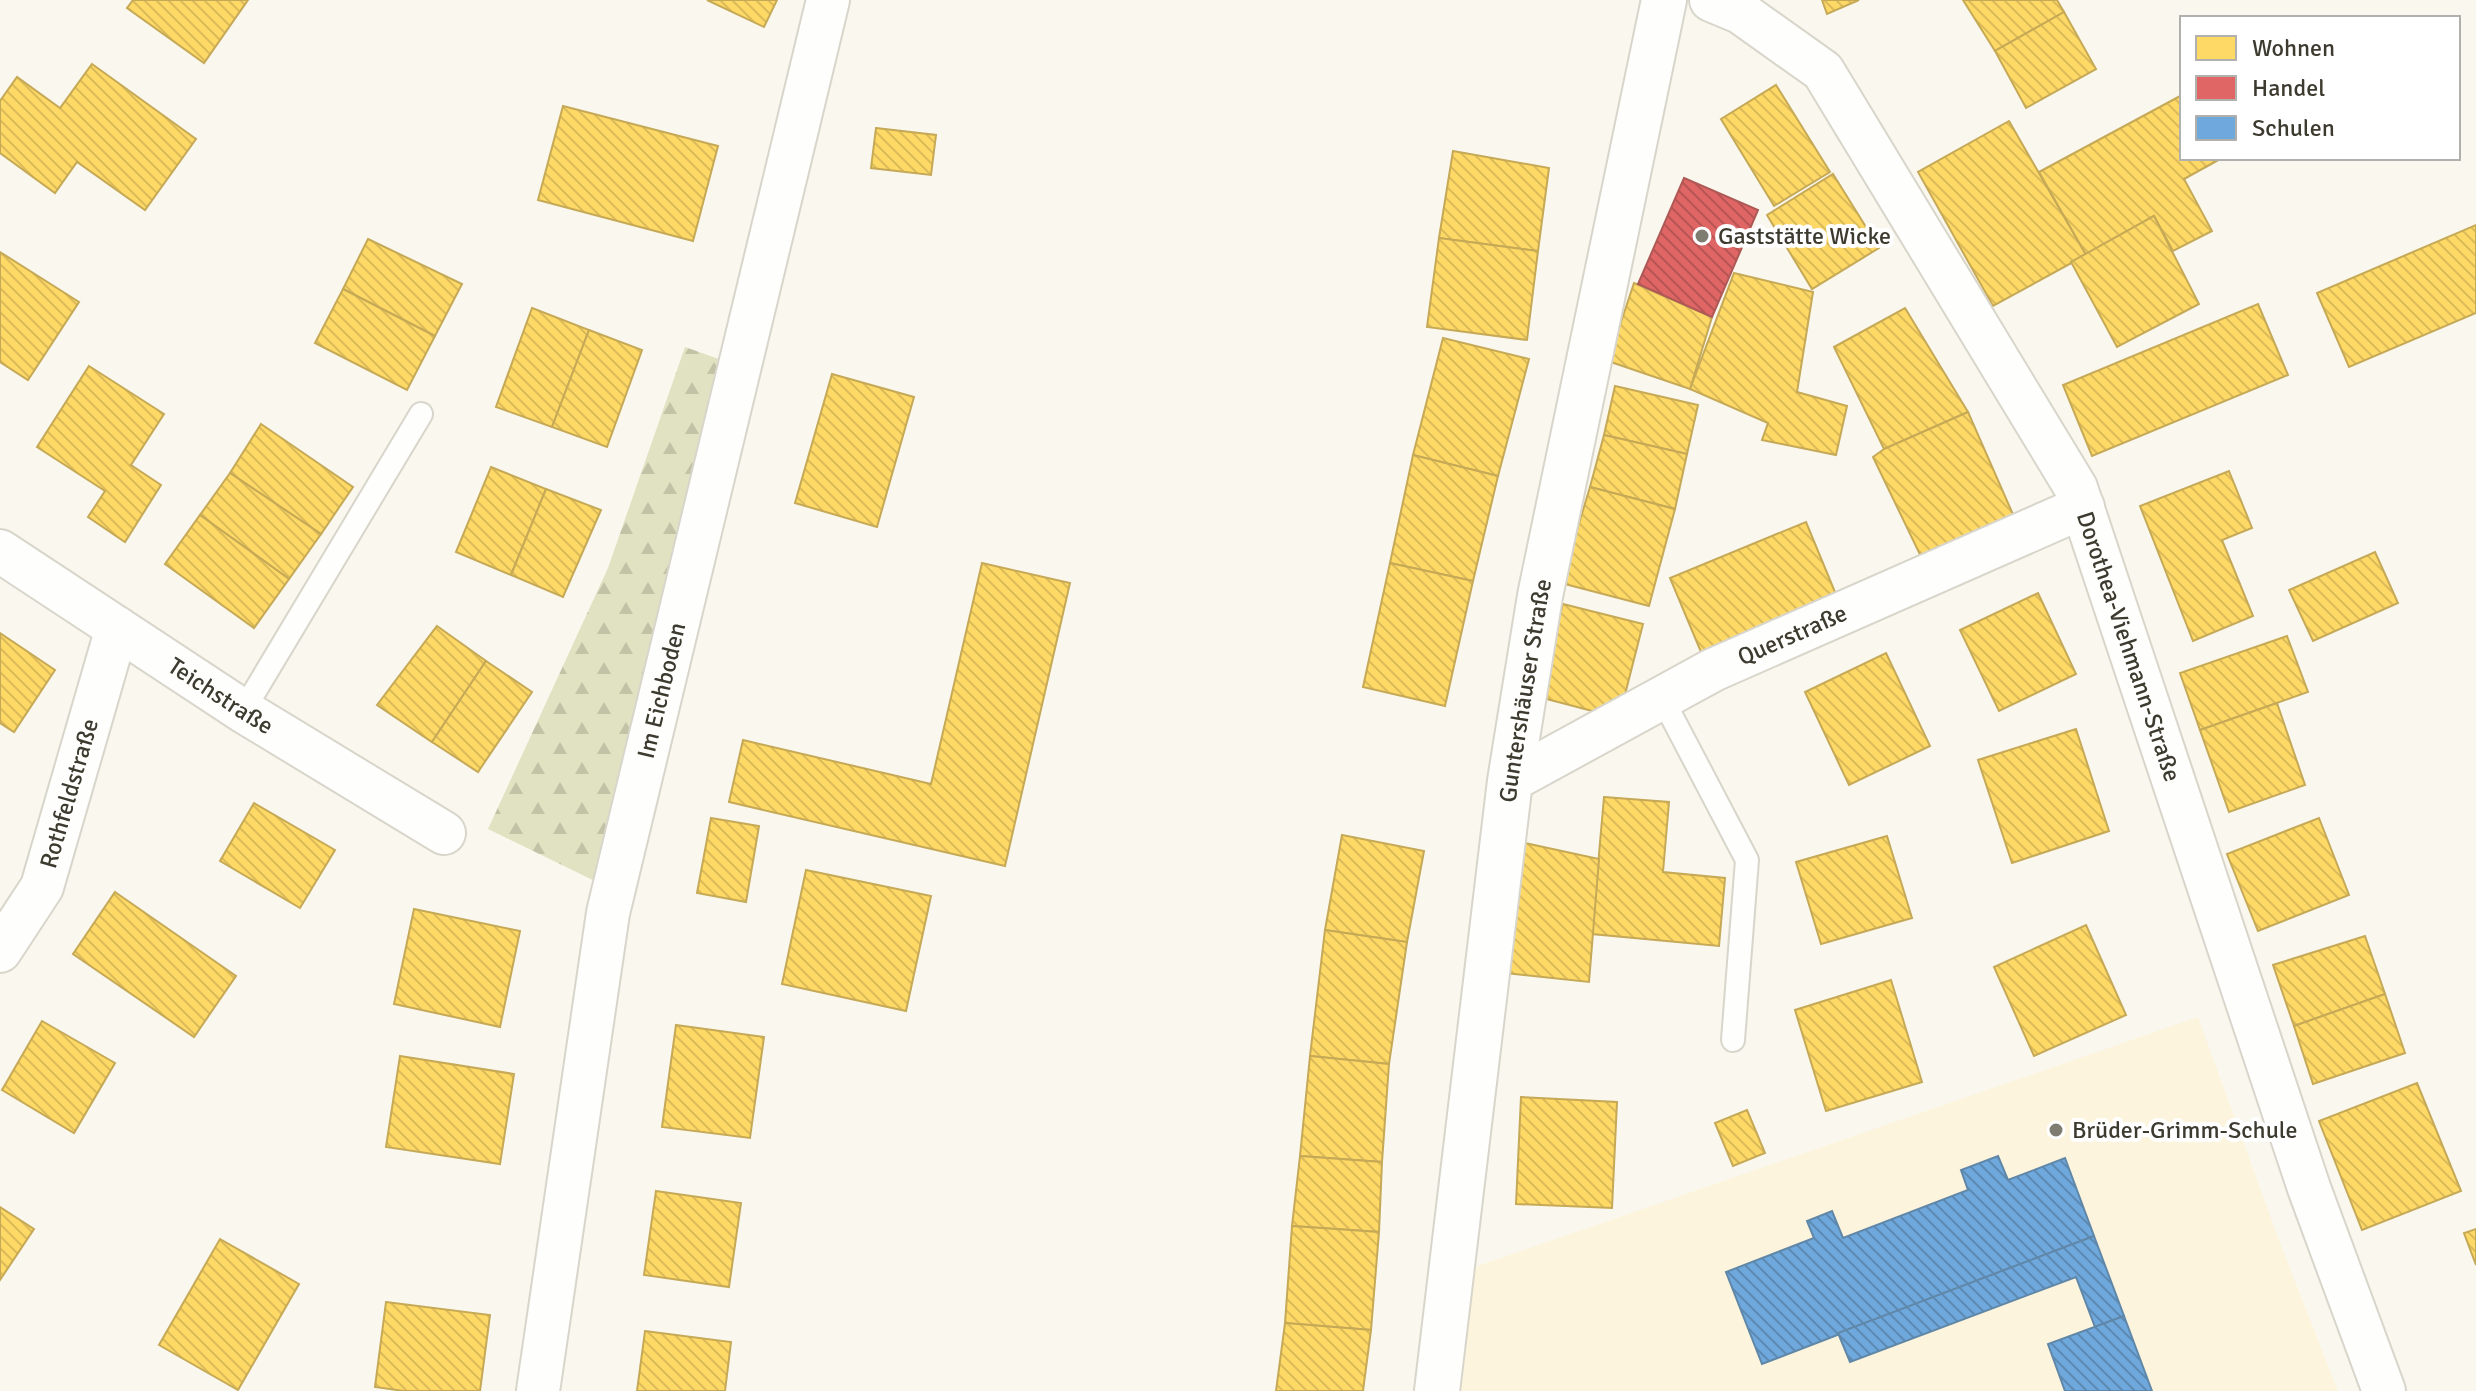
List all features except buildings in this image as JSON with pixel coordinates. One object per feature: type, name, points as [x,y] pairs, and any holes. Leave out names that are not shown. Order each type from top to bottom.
[{"type":"street","name":"Im Eichboden","points":[[538,1391],[608,913],[828,0]]},
{"type":"street","name":"Guntershäuser Straße","points":[[1437,1391],[1510,781],[1540,596],[1664,0]]},
{"type":"street","name":"Dorothea-Viehmann-Straße","points":[[1711,0],[1740,12],[1823,71],[2076,488],[2309,1188],[2384,1391]]},
{"type":"street","name":"Querstraße","points":[[1510,781],[1713,670],[2083,507]]},
{"type":"street","name":"Teichstraße","points":[[0,551],[243,711],[444,833]]},
{"type":"street","name":"Rothfeldstraße","points":[[0,951],[42,887],[117,628]]},
{"type":"lane","points":[[243,711],[421,414]]},
{"type":"lane","points":[[1662,698],[1747,860],[1733,1040]]},
{"type":"shaded area","name":"Brüder-Grimm-Schule","points":[[2198,1017],[2280,1243],[2338,1391],[1457,1391],[1472,1268]]},
{"type":"green space","points":[[685,347],[733,364],[603,885],[488,829],[608,568]]},
{"type":"place","name":"Gaststätte Wicke","points":[[1702,236]]},
{"type":"place","name":"Brüder-Grimm-Schule","points":[[2056,1130]]}]
